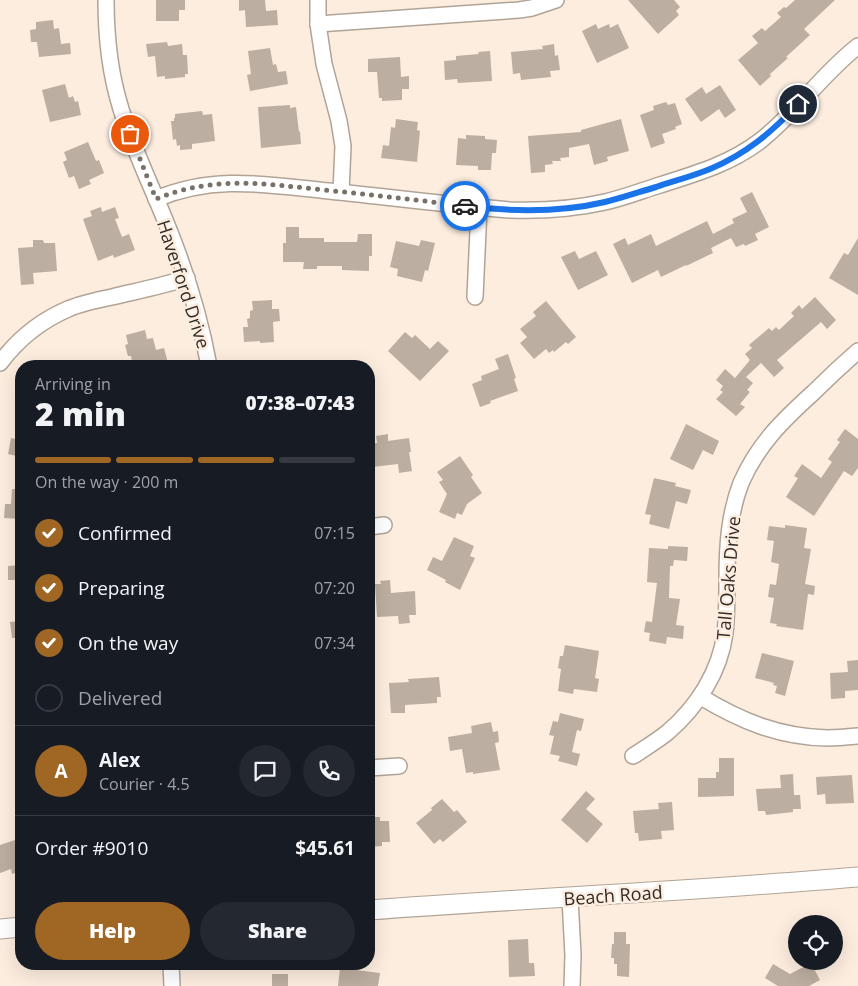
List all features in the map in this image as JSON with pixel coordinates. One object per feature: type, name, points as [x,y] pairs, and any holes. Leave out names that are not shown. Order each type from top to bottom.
[{"type":"street","name":"Haverford Drive","points":[[106,0],[108,42],[118,100],[172,236],[199,321],[208,360]]},
{"type":"street","points":[[318,0],[318,24],[324,64],[339,121],[343,146],[341,192]]},
{"type":"street","points":[[318,24],[507,11],[532,8],[556,0]]},
{"type":"street","points":[[156,199],[188,188],[223,183],[254,183],[510,210],[543,211],[622,198],[710,169],[747,150],[772,131],[840,61],[858,46]]},
{"type":"street","points":[[475,297],[479,208]]},
{"type":"street","points":[[0,363],[28,332],[56,314],[88,302],[161,286],[186,278]]},
{"type":"street","name":"Tall Oaks Drive","points":[[633,756],[667,732],[691,709],[701,697],[715,668],[725,634],[729,529],[742,482],[758,451],[780,424],[858,351]]},
{"type":"street","points":[[375,526],[384,525]]},
{"type":"street","points":[[701,697],[747,722],[784,733],[823,738],[858,736]]},
{"type":"street","points":[[375,768],[399,766]]},
{"type":"street","name":"Beach Road","points":[[375,910],[750,886],[858,877]]},
{"type":"street","points":[[570,898],[573,955],[572,986]]},
{"type":"street","points":[[0,929],[15,928]]},
{"type":"street","points":[[171,970],[172,986]]},
{"type":"building","points":[[156,0],[185,0],[185,10],[179,10],[179,21],[156,21]]},
{"type":"building","points":[[239,0],[265,0],[266,11],[277,10],[278,25],[246,27],[245,10],[239,11]]},
{"type":"building","points":[[628,0],[674,0],[680,7],[676,11],[679,15],[658,34]]},
{"type":"building","points":[[795,0],[835,0],[804,29],[810,35],[786,57],[788,58],[760,86],[738,60],[758,43],[752,36],[762,28],[765,31],[781,17],[777,13]]},
{"type":"building","points":[[53,20],[54,29],[59,28],[61,44],[70,43],[71,54],[39,57],[37,42],[31,42],[30,30],[36,29],[36,22]]},
{"type":"building","points":[[596,24],[598,29],[609,24],[610,28],[618,24],[629,48],[597,63],[582,31]]},
{"type":"building","points":[[167,42],[168,46],[182,44],[183,55],[187,55],[188,74],[185,74],[185,77],[165,79],[165,76],[157,77],[155,56],[148,57],[146,44]]},
{"type":"building","points":[[554,44],[555,56],[558,55],[560,70],[550,71],[551,77],[521,80],[520,73],[513,74],[511,52],[543,49],[542,46]]},
{"type":"building","points":[[270,48],[273,65],[276,64],[278,72],[286,71],[288,84],[250,91],[247,75],[251,74],[248,51]]},
{"type":"building","points":[[490,51],[492,81],[458,83],[457,79],[445,80],[444,61],[456,60],[456,56]]},
{"type":"building","points":[[400,57],[401,77],[409,76],[409,89],[402,89],[402,100],[382,101],[382,98],[379,98],[377,72],[368,72],[368,59]]},
{"type":"building","points":[[65,84],[69,98],[73,96],[75,102],[78,101],[81,115],[50,122],[42,90]]},
{"type":"building","points":[[720,85],[736,110],[725,118],[719,109],[701,122],[685,99],[702,87],[706,94]]},
{"type":"building","points":[[666,102],[668,105],[675,103],[682,124],[675,127],[676,129],[662,134],[665,143],[651,148],[640,115],[654,110],[653,106]]},
{"type":"building","points":[[290,105],[290,108],[296,107],[301,144],[261,148],[258,107]]},
{"type":"building","points":[[202,111],[203,115],[212,114],[215,141],[192,144],[192,149],[180,150],[180,145],[177,146],[176,139],[173,140],[171,121],[174,121],[175,114]]},
{"type":"building","points":[[396,119],[418,122],[417,130],[420,131],[417,162],[381,158],[383,145],[389,146],[391,127],[395,128]]},
{"type":"building","points":[[621,119],[629,151],[607,157],[608,161],[594,165],[589,144],[569,148],[569,157],[560,158],[561,161],[552,161],[553,164],[545,165],[545,172],[531,173],[528,136],[581,132],[581,130]]},
{"type":"building","points":[[466,135],[485,136],[485,139],[497,140],[496,153],[492,153],[491,170],[478,170],[478,166],[456,165],[458,138],[466,139]]},
{"type":"building","points":[[88,142],[96,161],[99,160],[104,173],[89,180],[91,184],[79,189],[74,176],[69,178],[63,162],[67,160],[64,152]]},
{"type":"building","points":[[752,192],[769,227],[755,234],[758,240],[745,246],[744,244],[736,247],[731,238],[711,248],[713,253],[686,266],[661,277],[658,270],[632,283],[613,244],[625,238],[628,245],[651,234],[656,246],[707,221],[713,234],[734,223],[732,219],[747,212],[740,198]]},
{"type":"building","points":[[101,207],[102,212],[115,207],[119,218],[115,219],[122,237],[129,234],[135,250],[114,258],[113,255],[98,261],[83,219],[92,216],[90,211]]},
{"type":"building","points":[[286,227],[299,227],[299,238],[324,238],[324,242],[357,242],[358,234],[372,234],[372,256],[369,256],[369,271],[342,270],[342,266],[317,266],[317,269],[303,269],[304,262],[283,262],[283,243],[286,243]]},
{"type":"building","points":[[858,238],[858,295],[829,278],[844,253],[848,255]]},
{"type":"building","points":[[33,240],[55,243],[57,271],[33,273],[34,284],[21,285],[18,248],[33,247]]},
{"type":"building","points":[[421,240],[435,243],[428,271],[425,270],[422,282],[397,276],[398,269],[390,267],[396,241],[419,246]]},
{"type":"building","points":[[575,251],[579,259],[596,251],[608,275],[578,290],[561,257]]},
{"type":"building","points":[[815,297],[836,320],[827,329],[821,322],[777,360],[784,368],[774,377],[761,363],[746,377],[753,383],[747,390],[750,392],[740,404],[745,407],[736,416],[716,399],[723,392],[720,390],[723,386],[716,380],[725,369],[735,378],[750,360],[745,354],[752,348],[749,345],[769,328],[772,331],[776,327],[779,330],[794,316],[791,313],[799,305],[802,309]]},
{"type":"building","points":[[272,300],[272,309],[279,309],[280,321],[273,322],[274,342],[244,342],[243,327],[248,327],[247,319],[250,318],[250,311],[253,310],[252,301]]},
{"type":"building","points":[[546,301],[576,337],[568,344],[566,342],[554,352],[553,350],[549,353],[546,349],[534,359],[520,343],[527,337],[520,329],[536,316],[533,312]]},
{"type":"building","points":[[145,330],[147,339],[153,338],[156,350],[164,348],[167,360],[132,360],[131,356],[128,356],[125,345],[128,344],[126,335]]},
{"type":"building","points":[[405,332],[412,338],[415,335],[430,349],[438,341],[449,351],[420,381],[388,351]]},
{"type":"building","points":[[508,354],[518,391],[490,401],[491,403],[480,407],[472,384],[482,380],[481,376],[499,369],[495,359]]},
{"type":"building","points":[[686,424],[719,441],[713,455],[703,450],[693,470],[670,459]]},
{"type":"building","points":[[845,429],[858,439],[858,468],[852,476],[844,471],[814,516],[786,497],[798,478],[794,476],[802,464],[821,478],[832,462],[828,459],[840,442],[837,440]]},
{"type":"building","points":[[388,434],[388,441],[409,438],[412,471],[399,473],[398,464],[375,467],[376,436]]},
{"type":"building","points":[[11,438],[15,439],[15,456],[8,454]]},
{"type":"building","points":[[460,456],[482,493],[467,504],[462,515],[457,513],[455,519],[439,512],[447,494],[439,482],[443,480],[437,472]]},
{"type":"building","points":[[654,478],[676,483],[675,486],[691,490],[687,504],[676,501],[669,529],[649,524],[651,515],[645,514]]},
{"type":"building","points":[[12,489],[15,489],[15,519],[4,518],[5,504],[11,504]]},
{"type":"building","points":[[785,525],[807,528],[804,548],[811,549],[805,584],[815,586],[814,595],[808,594],[803,630],[776,626],[777,624],[770,623],[774,598],[768,597],[770,584],[776,585],[779,564],[771,562],[774,541],[767,540],[769,526],[785,528]]},
{"type":"building","points":[[454,537],[474,546],[470,556],[475,558],[460,590],[427,570],[433,557],[442,561]]},
{"type":"building","points":[[668,546],[688,547],[687,561],[674,560],[673,566],[670,566],[669,598],[680,599],[676,625],[684,626],[683,639],[667,637],[666,644],[649,641],[650,633],[644,632],[646,621],[652,622],[657,583],[647,582],[649,548],[668,549]]},
{"type":"building","points":[[15,565],[15,580],[8,580],[8,566]]},
{"type":"building","points":[[390,580],[391,593],[415,591],[416,615],[409,615],[410,623],[399,624],[398,616],[377,617],[375,584],[381,584],[380,581]]},
{"type":"building","points":[[10,622],[15,622],[15,638],[12,638]]},
{"type":"building","points":[[565,645],[599,651],[595,678],[599,679],[597,692],[574,689],[573,694],[558,691],[561,669],[558,668],[560,656],[563,656]]},
{"type":"building","points":[[762,653],[794,661],[785,696],[775,693],[777,686],[773,685],[774,683],[755,678]]},
{"type":"building","points":[[858,660],[858,690],[845,691],[845,698],[831,699],[830,673],[848,672],[847,661]]},
{"type":"building","points":[[439,677],[441,697],[437,697],[437,703],[405,705],[405,713],[391,713],[389,683],[409,682],[408,679]]},
{"type":"building","points":[[560,713],[584,719],[581,731],[577,730],[572,752],[580,754],[577,766],[558,761],[560,756],[550,754],[554,736],[549,735],[553,721],[558,722]]},
{"type":"building","points":[[491,722],[493,732],[498,731],[499,742],[495,743],[500,770],[473,774],[473,772],[466,773],[462,749],[450,751],[448,737],[472,733],[471,726]]},
{"type":"building","points":[[719,758],[734,758],[734,796],[698,797],[698,778],[716,778],[716,772],[719,772]]},
{"type":"building","points":[[793,774],[794,795],[800,795],[801,809],[793,809],[793,812],[766,815],[765,811],[758,811],[756,789],[781,788],[780,775]]},
{"type":"building","points":[[852,775],[854,803],[826,804],[825,794],[817,795],[816,777]]},
{"type":"building","points":[[586,791],[595,799],[586,809],[603,824],[587,843],[561,820]]},
{"type":"building","points":[[442,799],[454,812],[457,810],[467,822],[443,842],[440,839],[434,844],[416,823]]},
{"type":"building","points":[[672,802],[674,830],[661,831],[662,839],[639,841],[638,833],[635,833],[633,811],[659,809],[658,803]]},
{"type":"building","points":[[375,817],[380,817],[380,821],[389,821],[390,842],[382,842],[382,846],[375,847]]},
{"type":"building","points":[[15,840],[15,873],[12,874],[11,869],[0,873],[0,845]]},
{"type":"building","points":[[614,932],[626,932],[626,944],[630,944],[629,977],[617,976],[617,964],[614,964],[614,958],[611,958]]},
{"type":"building","points":[[528,939],[529,963],[534,963],[535,976],[509,977],[508,940]]},
{"type":"building","points":[[773,964],[790,974],[798,970],[815,970],[820,980],[809,986],[778,986],[765,978]]},
{"type":"building","points":[[340,970],[380,973],[378,986],[338,986]]},
{"type":"building","points":[[272,974],[288,974],[288,986],[272,986]]},
{"type":"way so far","points":[[130,134],[156,199],[188,188],[238,182],[465,206]]},
{"type":"route","points":[[465,206],[543,211],[565,209],[622,198],[694,175],[724,163],[759,142],[798,104]]}]
